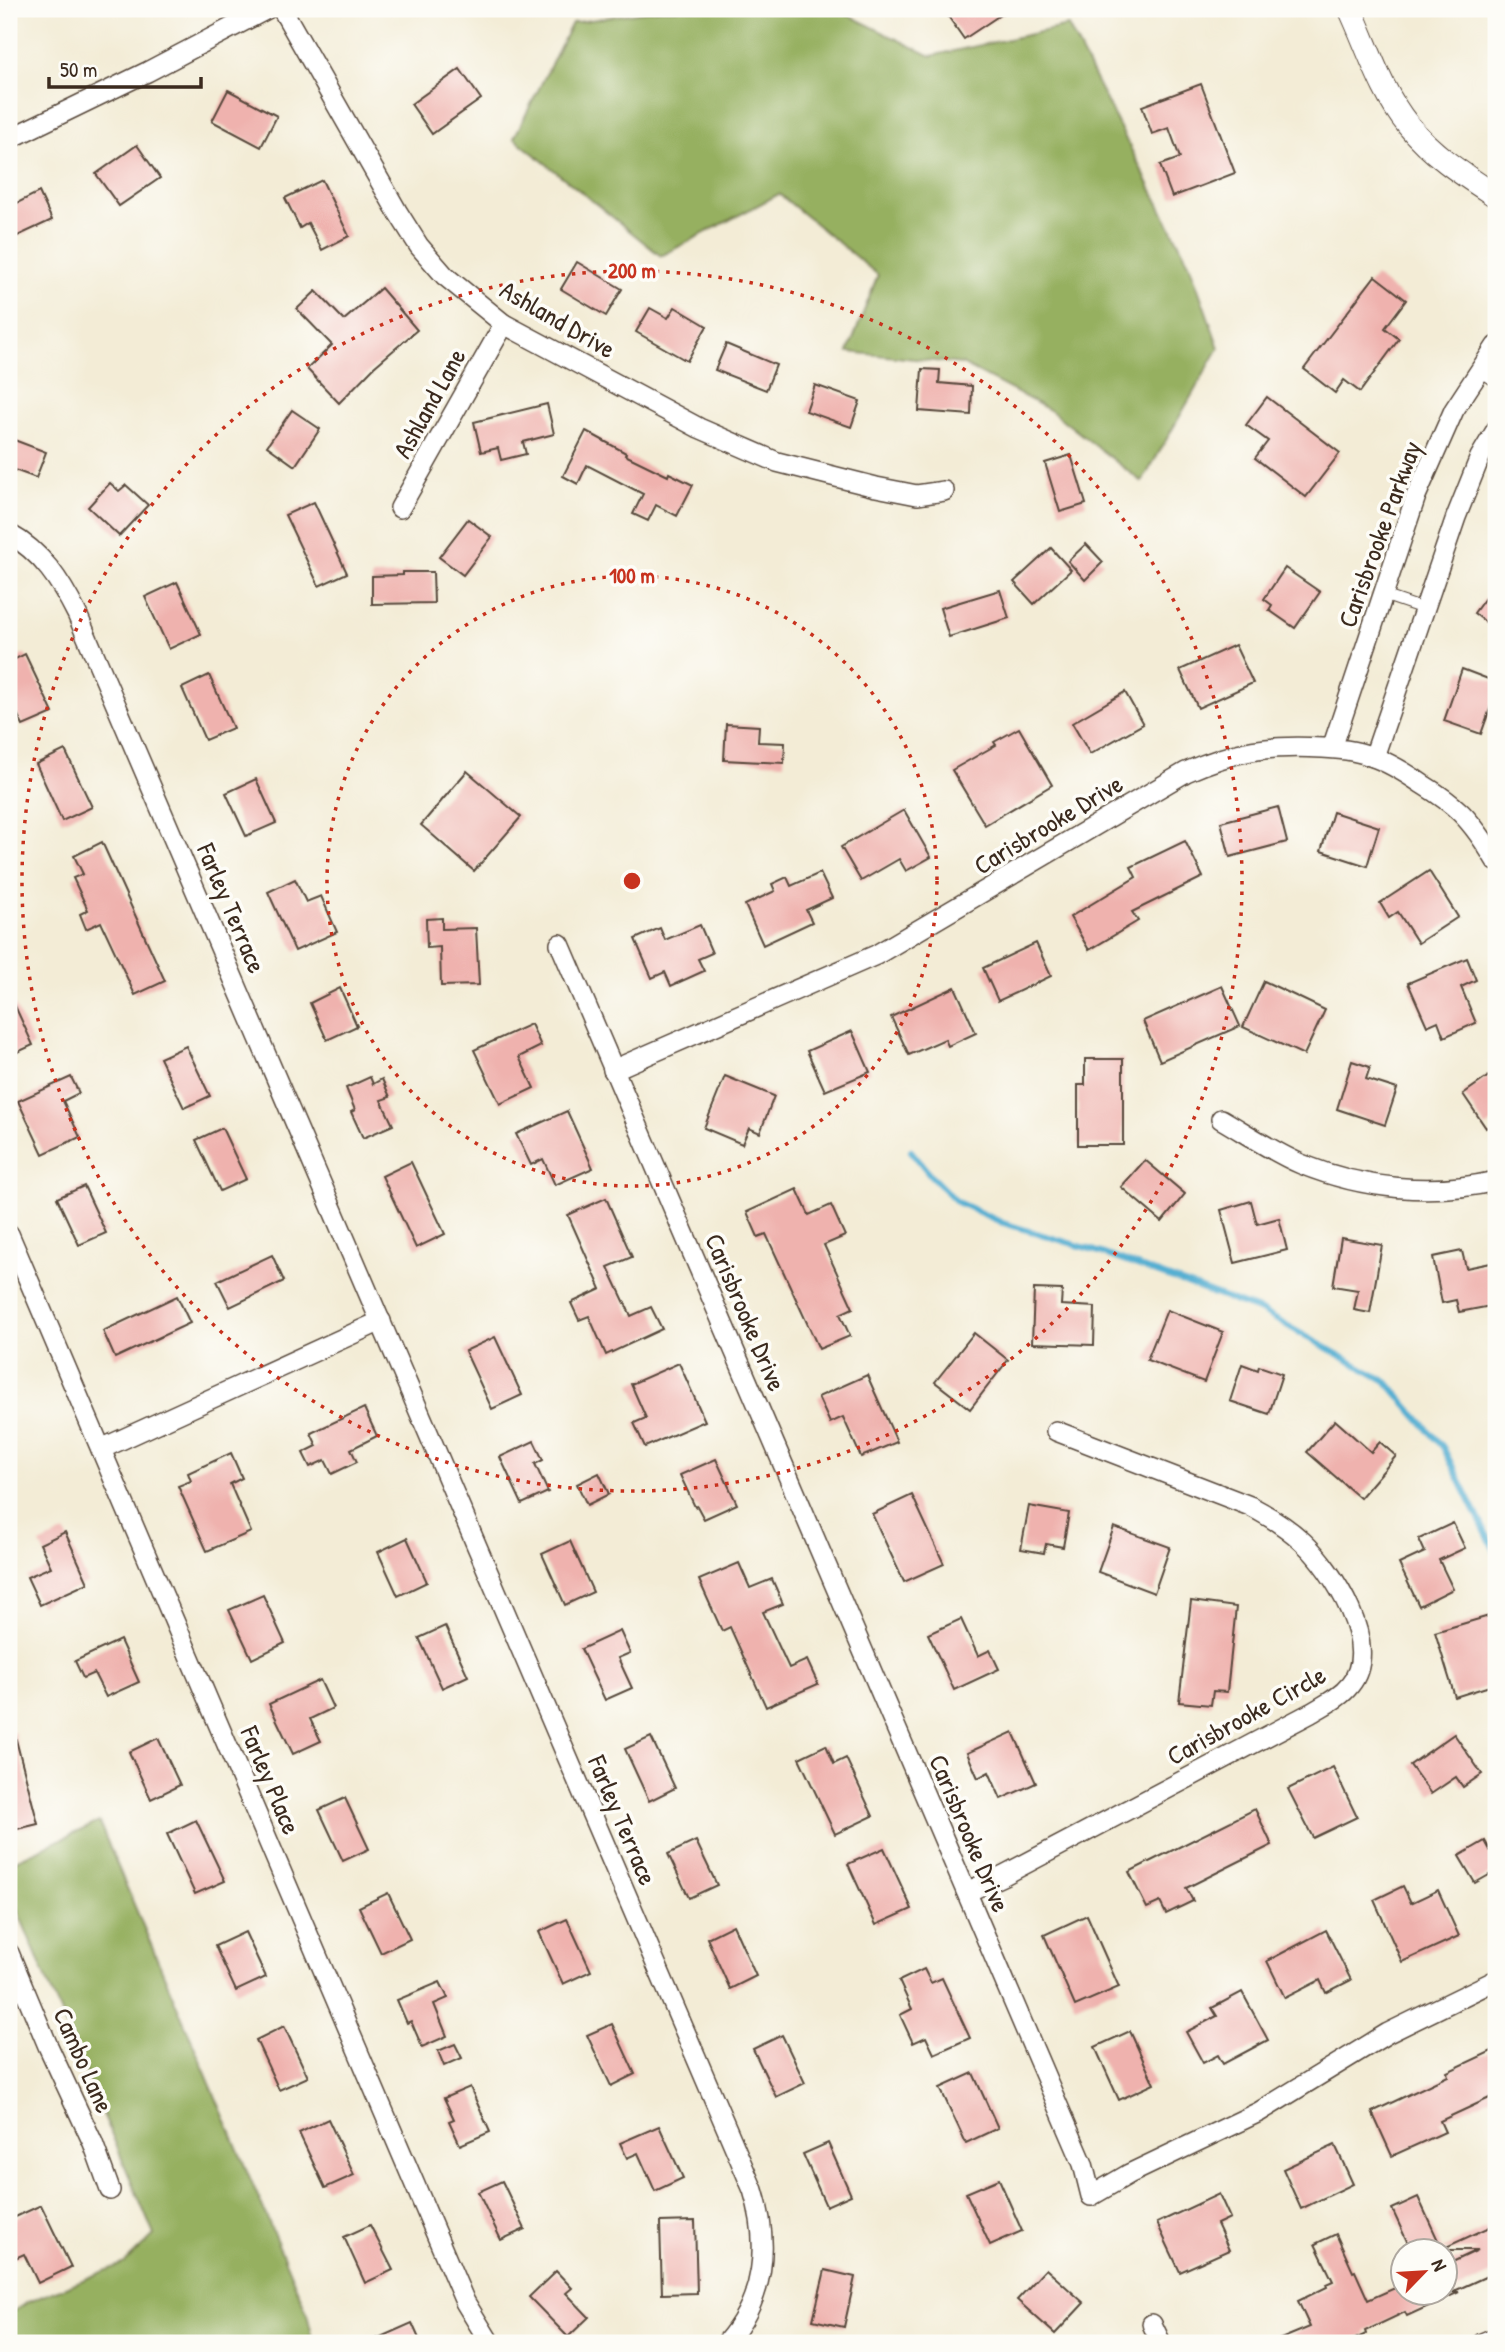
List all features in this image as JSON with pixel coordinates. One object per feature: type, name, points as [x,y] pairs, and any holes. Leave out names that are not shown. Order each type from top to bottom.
[{"type":"street","points":[[9,139],[147,72],[267,9]]},
{"type":"street","name":"Ashland Drive","points":[[282,9],[419,246],[445,276],[504,324],[699,428],[777,462],[918,495],[944,491]]},
{"type":"street","points":[[1350,9],[1386,90],[1407,124],[1433,152],[1496,196]]},
{"type":"street","name":"Ashland Lane","points":[[400,508],[504,324]]},
{"type":"street","name":"Carisbrooke Parkway","points":[[1332,748],[1416,496],[1454,410],[1496,346]]},
{"type":"street","points":[[1374,757],[1456,517],[1480,457],[1496,430]]},
{"type":"street","name":"Farley Terrace","points":[[9,534],[23,542],[44,562],[64,587],[78,614],[753,2190],[761,2216],[763,2244],[758,2284],[744,2319],[726,2343]]},
{"type":"street","name":"Carisbrooke Drive","points":[[613,1070],[876,955],[1186,772],[1242,751],[1269,747],[1332,748],[1374,757],[1403,771],[1460,811],[1496,861]]},
{"type":"street","name":"Carisbrooke Drive","points":[[560,944],[1083,2164],[1091,2196],[1129,2174],[1259,2112],[1388,2034],[1496,1980]]},
{"type":"street","points":[[1221,1119],[1298,1163],[1341,1178],[1376,1186],[1412,1189],[1456,1187],[1496,1181]]},
{"type":"street","name":"Farley Place","points":[[9,1234],[465,2302],[490,2343]]},
{"type":"street","points":[[101,1449],[381,1321]]},
{"type":"street","name":"Carisbrooke Circle","points":[[967,1892],[1049,1852],[1311,1713],[1337,1698],[1351,1684],[1359,1666],[1361,1648],[1354,1621],[1341,1592],[1324,1565],[1276,1520],[1250,1506],[1056,1431]]},
{"type":"street","name":"Cambo Lane","points":[[9,1953],[93,2143],[110,2190]]},
{"type":"street","points":[[1152,2324],[1161,2343]]},
{"type":"street","points":[[1482,2343],[1496,2337]]},
{"type":"lane","points":[[1480,371],[1496,383]]},
{"type":"lane","points":[[1383,595],[1424,609]]},
{"type":"green space","points":[[660,9],[836,9],[931,56],[1068,26],[1189,263],[1219,348],[1142,482],[1050,410],[962,364],[848,352],[878,275],[779,194],[661,256],[514,138],[572,23]]},
{"type":"green space","points":[[99,1822],[306,2310],[314,2343],[9,2343],[9,2314],[28,2302],[125,2263],[154,2235],[9,1890],[9,1863]]},
{"type":"building","points":[[943,9],[1009,9],[964,39]]},
{"type":"building","points":[[460,69],[481,99],[432,134],[411,104]]},
{"type":"building","points":[[1201,84],[1235,173],[1172,197],[1160,165],[1180,158],[1169,128],[1152,134],[1142,106]]},
{"type":"building","points":[[228,90],[277,116],[261,147],[212,121]]},
{"type":"building","points":[[137,145],[160,178],[119,206],[96,174]]},
{"type":"building","points":[[322,180],[349,236],[322,250],[308,223],[300,228],[285,198]]},
{"type":"building","points":[[39,192],[52,220],[9,240],[9,207]]},
{"type":"building","points":[[577,262],[622,289],[606,316],[561,289]]},
{"type":"building","points":[[1375,276],[1406,300],[1385,328],[1399,339],[1360,392],[1344,380],[1335,393],[1304,369]]},
{"type":"building","points":[[381,288],[417,330],[374,367],[339,403],[307,369],[332,345],[297,309],[316,291],[344,320]]},
{"type":"building","points":[[675,307],[707,326],[687,361],[636,332],[650,308],[668,318]]},
{"type":"building","points":[[726,344],[776,365],[766,390],[715,370]]},
{"type":"building","points":[[922,369],[940,370],[939,383],[972,386],[971,415],[919,411]]},
{"type":"building","points":[[815,385],[860,401],[851,427],[806,411]]},
{"type":"building","points":[[1267,397],[1340,453],[1306,497],[1255,458],[1268,441],[1246,425]]},
{"type":"building","points":[[547,404],[554,434],[523,442],[526,454],[501,460],[498,448],[481,452],[474,422]]},
{"type":"building","points":[[292,410],[320,429],[295,466],[267,446]]},
{"type":"building","points":[[586,431],[626,453],[625,455],[693,485],[677,516],[656,505],[648,521],[633,514],[643,494],[587,465],[578,484],[563,476]]},
{"type":"building","points":[[9,438],[46,452],[36,478],[9,468]]},
{"type":"building","points":[[1071,455],[1086,504],[1060,512],[1045,463]]},
{"type":"building","points":[[110,483],[119,491],[126,485],[148,505],[119,536],[88,507]]},
{"type":"building","points":[[314,502],[347,573],[319,586],[285,515]]},
{"type":"building","points":[[468,519],[492,537],[463,575],[439,557]]},
{"type":"building","points":[[1086,544],[1103,562],[1085,580],[1068,561]]},
{"type":"building","points":[[1051,548],[1071,570],[1034,604],[1014,582]]},
{"type":"building","points":[[1285,568],[1320,592],[1295,628],[1269,610],[1272,605],[1264,599]]},
{"type":"building","points":[[403,572],[433,572],[434,603],[372,604],[372,576],[403,575]]},
{"type":"building","points":[[177,582],[201,634],[169,649],[145,597]]},
{"type":"building","points":[[1496,583],[1496,630],[1474,613]]},
{"type":"building","points":[[1000,590],[1009,618],[949,637],[940,608]]},
{"type":"building","points":[[1235,645],[1253,683],[1198,708],[1180,670]]},
{"type":"building","points":[[25,654],[53,713],[23,726],[9,696],[9,662]]},
{"type":"building","points":[[1462,669],[1496,682],[1496,692],[1481,734],[1444,721]]},
{"type":"building","points":[[209,675],[233,728],[205,740],[182,688]]},
{"type":"building","points":[[1125,692],[1143,724],[1090,754],[1072,723]]},
{"type":"building","points":[[726,724],[759,726],[758,742],[785,743],[784,763],[724,760]]},
{"type":"building","points":[[1019,728],[1052,785],[985,825],[952,770],[996,745],[994,742]]},
{"type":"building","points":[[65,750],[92,807],[62,821],[36,764]]},
{"type":"building","points":[[467,771],[521,817],[474,871],[421,825]]},
{"type":"building","points":[[256,779],[276,823],[246,836],[226,793]]},
{"type":"building","points":[[1278,807],[1287,842],[1230,857],[1221,822]]},
{"type":"building","points":[[904,810],[931,857],[906,871],[899,859],[861,881],[841,847]]},
{"type":"building","points":[[1333,812],[1379,827],[1367,866],[1321,851]]},
{"type":"building","points":[[1185,841],[1203,877],[1132,912],[1138,921],[1089,950],[1070,917],[1136,877],[1131,867]]},
{"type":"building","points":[[102,842],[165,981],[135,995],[101,922],[86,929],[80,914],[88,910],[73,878],[83,874],[74,856]]},
{"type":"building","points":[[1429,871],[1458,917],[1418,943],[1398,912],[1389,918],[1380,903]]},
{"type":"building","points":[[820,873],[832,898],[806,910],[812,922],[763,945],[745,905],[775,891],[772,884],[787,877],[791,886]]},
{"type":"building","points":[[295,879],[306,902],[321,896],[337,932],[295,951],[268,892]]},
{"type":"building","points":[[442,918],[442,929],[476,928],[479,985],[441,986],[440,947],[427,948],[426,919]]},
{"type":"building","points":[[700,925],[712,953],[698,959],[704,971],[671,986],[665,972],[652,978],[635,939],[660,928],[665,940]]},
{"type":"building","points":[[1036,943],[1051,976],[998,1001],[983,968]]},
{"type":"building","points":[[1467,958],[1476,980],[1461,987],[1476,1023],[1444,1037],[1438,1021],[1427,1026],[1408,983]]},
{"type":"building","points":[[1264,981],[1325,1010],[1304,1055],[1243,1027]]},
{"type":"building","points":[[1222,986],[1240,1026],[1160,1061],[1143,1021]]},
{"type":"building","points":[[955,987],[976,1033],[948,1046],[945,1039],[909,1055],[891,1017]]},
{"type":"building","points":[[340,988],[357,1026],[327,1040],[310,1003]]},
{"type":"building","points":[[9,993],[33,1045],[9,1056]]},
{"type":"building","points":[[531,1024],[541,1046],[519,1057],[534,1088],[500,1104],[474,1050]]},
{"type":"building","points":[[852,1031],[870,1072],[825,1091],[807,1051]]},
{"type":"building","points":[[186,1046],[210,1096],[184,1108],[160,1058]]},
{"type":"building","points":[[1085,1059],[1123,1059],[1123,1145],[1078,1145],[1078,1085],[1085,1085]]},
{"type":"building","points":[[1352,1061],[1370,1067],[1366,1079],[1397,1089],[1385,1125],[1337,1109]]},
{"type":"building","points":[[1496,1071],[1496,1121],[1486,1128],[1463,1094]]},
{"type":"building","points":[[725,1076],[774,1096],[760,1133],[749,1128],[742,1144],[704,1128]]},
{"type":"building","points":[[71,1077],[79,1093],[63,1101],[80,1137],[43,1154],[18,1101]]},
{"type":"building","points":[[370,1077],[373,1084],[382,1079],[390,1097],[381,1100],[393,1125],[363,1138],[351,1112],[355,1110],[346,1088]]},
{"type":"building","points":[[567,1111],[593,1168],[555,1185],[543,1159],[531,1165],[516,1134]]},
{"type":"building","points":[[222,1128],[246,1179],[220,1191],[196,1140]]},
{"type":"building","points":[[1145,1160],[1185,1194],[1162,1222],[1121,1187]]},
{"type":"building","points":[[411,1162],[445,1234],[416,1248],[382,1176]]},
{"type":"building","points":[[84,1186],[106,1233],[79,1245],[57,1198]]},
{"type":"building","points":[[797,1189],[809,1215],[831,1205],[845,1236],[824,1245],[853,1308],[840,1314],[850,1336],[819,1349],[766,1234],[758,1237],[747,1212]]},
{"type":"building","points":[[606,1198],[632,1257],[608,1267],[631,1316],[651,1307],[662,1329],[606,1355],[589,1316],[579,1320],[571,1303],[601,1289],[568,1215]]},
{"type":"building","points":[[1251,1201],[1257,1224],[1279,1218],[1287,1250],[1235,1263],[1221,1210]]},
{"type":"building","points":[[1341,1238],[1382,1245],[1370,1313],[1354,1310],[1358,1290],[1333,1286]]},
{"type":"building","points":[[1462,1251],[1466,1268],[1496,1262],[1496,1305],[1459,1312],[1456,1300],[1442,1303],[1433,1257]]},
{"type":"building","points":[[272,1255],[284,1281],[230,1307],[217,1281]]},
{"type":"building","points":[[1034,1289],[1062,1290],[1061,1305],[1095,1307],[1094,1345],[1032,1343]]},
{"type":"building","points":[[177,1296],[190,1323],[115,1358],[103,1331]]},
{"type":"building","points":[[1167,1310],[1223,1332],[1204,1382],[1147,1360]]},
{"type":"building","points":[[974,1333],[1008,1360],[970,1409],[935,1382]]},
{"type":"building","points":[[495,1337],[522,1395],[492,1409],[465,1351]]},
{"type":"building","points":[[679,1363],[705,1421],[645,1447],[634,1423],[646,1418],[631,1384]]},
{"type":"building","points":[[1242,1364],[1258,1370],[1259,1366],[1282,1374],[1269,1414],[1230,1401]]},
{"type":"building","points":[[867,1375],[897,1442],[861,1457],[843,1417],[830,1423],[818,1397]]},
{"type":"building","points":[[364,1408],[377,1436],[351,1449],[357,1462],[332,1474],[325,1460],[310,1467],[303,1453],[317,1446],[311,1433]]},
{"type":"building","points":[[1335,1420],[1371,1452],[1380,1442],[1396,1456],[1360,1498],[1307,1452]]},
{"type":"building","points":[[534,1441],[543,1460],[535,1464],[548,1492],[522,1504],[500,1457]]},
{"type":"building","points":[[231,1453],[242,1478],[230,1484],[251,1532],[207,1551],[178,1486],[191,1481],[188,1473]]},
{"type":"building","points":[[716,1459],[737,1504],[704,1519],[697,1506],[695,1507],[680,1475]]},
{"type":"building","points":[[599,1473],[609,1494],[587,1505],[577,1484]]},
{"type":"building","points":[[912,1495],[944,1564],[904,1582],[872,1514]]},
{"type":"building","points":[[1029,1506],[1069,1513],[1063,1547],[1046,1544],[1044,1553],[1021,1549]]},
{"type":"building","points":[[1453,1523],[1465,1548],[1439,1560],[1453,1589],[1419,1606],[1399,1564],[1425,1552],[1419,1539]]},
{"type":"building","points":[[1114,1527],[1170,1547],[1154,1593],[1098,1572]]},
{"type":"building","points":[[65,1532],[88,1583],[40,1605],[27,1577],[51,1567],[40,1544]]},
{"type":"building","points":[[407,1538],[427,1582],[398,1596],[378,1552]]},
{"type":"building","points":[[570,1541],[593,1592],[565,1605],[542,1554]]},
{"type":"building","points":[[739,1563],[750,1588],[772,1579],[783,1604],[763,1612],[789,1668],[807,1660],[818,1684],[766,1707],[730,1627],[722,1631],[699,1580]]},
{"type":"building","points":[[263,1595],[285,1643],[252,1659],[229,1610]]},
{"type":"building","points":[[1191,1601],[1236,1607],[1227,1692],[1213,1691],[1211,1705],[1179,1702]]},
{"type":"building","points":[[1489,1616],[1496,1637],[1496,1684],[1455,1697],[1435,1632]]},
{"type":"building","points":[[961,1619],[978,1656],[990,1650],[999,1669],[954,1690],[928,1634]]},
{"type":"building","points":[[445,1626],[468,1676],[442,1688],[419,1638]]},
{"type":"building","points":[[620,1631],[630,1653],[618,1658],[632,1688],[605,1700],[581,1649]]},
{"type":"building","points":[[120,1640],[139,1682],[106,1697],[94,1673],[83,1678],[75,1661]]},
{"type":"building","points":[[320,1680],[333,1708],[310,1719],[321,1741],[293,1754],[269,1704]]},
{"type":"building","points":[[14,1732],[38,1824],[9,1831],[9,1733]]},
{"type":"building","points":[[1013,1732],[1036,1783],[1001,1799],[989,1772],[978,1778],[967,1753]]},
{"type":"building","points":[[1454,1734],[1482,1774],[1463,1787],[1456,1777],[1431,1794],[1410,1765]]},
{"type":"building","points":[[651,1737],[675,1788],[649,1801],[625,1749]]},
{"type":"building","points":[[158,1738],[180,1785],[151,1799],[129,1752]]},
{"type":"building","points":[[826,1745],[834,1764],[846,1758],[873,1816],[835,1834],[799,1758]]},
{"type":"building","points":[[1333,1767],[1357,1817],[1313,1838],[1288,1789]]},
{"type":"building","points":[[345,1798],[369,1849],[343,1861],[319,1810]]},
{"type":"building","points":[[1255,1809],[1272,1845],[1186,1888],[1193,1901],[1166,1914],[1160,1902],[1147,1908],[1129,1872]]},
{"type":"building","points":[[196,1820],[225,1881],[195,1894],[167,1834]]},
{"type":"building","points":[[696,1841],[717,1885],[689,1898],[668,1854]]},
{"type":"building","points":[[1485,1841],[1496,1861],[1496,1871],[1475,1883],[1459,1856]]},
{"type":"building","points":[[884,1848],[912,1909],[876,1925],[848,1864]]},
{"type":"building","points":[[1403,1886],[1411,1903],[1438,1890],[1459,1936],[1402,1962],[1374,1900]]},
{"type":"building","points":[[388,1893],[410,1939],[381,1953],[359,1907]]},
{"type":"building","points":[[1087,1915],[1119,1987],[1075,2006],[1044,1935]]},
{"type":"building","points":[[567,1919],[591,1971],[563,1984],[539,1932]]},
{"type":"building","points":[[733,1925],[756,1976],[730,1989],[707,1938]]},
{"type":"building","points":[[1326,1930],[1351,1980],[1326,1993],[1320,1980],[1285,1998],[1267,1961]]},
{"type":"building","points":[[245,1932],[266,1977],[236,1991],[215,1946]]},
{"type":"building","points":[[924,1969],[931,1983],[942,1978],[970,2038],[934,2054],[926,2037],[913,2043],[900,2015],[912,2009],[899,1981]]},
{"type":"building","points":[[440,1982],[448,1998],[434,2004],[447,2036],[422,2047],[411,2021],[407,2023],[397,2000]]},
{"type":"building","points":[[1242,1992],[1268,2040],[1223,2064],[1218,2055],[1203,2063],[1186,2032],[1217,2016],[1212,2008]]},
{"type":"building","points":[[612,2024],[635,2074],[611,2086],[587,2035]]},
{"type":"building","points":[[284,2026],[308,2077],[279,2090],[256,2040]]},
{"type":"building","points":[[1130,2031],[1154,2084],[1119,2100],[1095,2047]]},
{"type":"building","points":[[782,2035],[805,2083],[776,2097],[753,2049]]},
{"type":"building","points":[[455,2044],[462,2058],[444,2066],[438,2051]]},
{"type":"building","points":[[1496,2049],[1496,2095],[1440,2121],[1445,2132],[1392,2156],[1372,2112],[1448,2076],[1447,2072]]},
{"type":"building","points":[[973,2073],[998,2128],[966,2143],[940,2088]]},
{"type":"building","points":[[470,2087],[490,2132],[460,2145],[449,2121],[454,2119],[444,2098]]},
{"type":"building","points":[[328,2119],[354,2175],[325,2188],[299,2133]]},
{"type":"building","points":[[659,2126],[683,2178],[655,2191],[638,2153],[627,2158],[620,2143]]},
{"type":"building","points":[[828,2143],[851,2195],[826,2206],[803,2154]]},
{"type":"building","points":[[1335,2145],[1353,2184],[1301,2209],[1283,2169]]},
{"type":"building","points":[[999,2179],[1022,2231],[990,2245],[966,2193]]},
{"type":"building","points":[[502,2181],[525,2229],[501,2240],[478,2192]]},
{"type":"building","points":[[1219,2194],[1230,2218],[1217,2224],[1229,2250],[1180,2272],[1157,2223]]},
{"type":"building","points":[[1418,2197],[1436,2236],[1405,2236],[1392,2209]]},
{"type":"building","points":[[41,2205],[71,2267],[38,2283],[24,2254],[9,2261],[9,2220]]},
{"type":"building","points":[[695,2221],[697,2293],[662,2294],[660,2222]]},
{"type":"building","points":[[1496,2224],[1496,2272],[1460,2288],[1460,2258],[1478,2250],[1460,2250],[1460,2241]]},
{"type":"building","points":[[370,2225],[393,2270],[365,2283],[344,2237]]},
{"type":"building","points":[[1336,2234],[1368,2300],[1390,2290],[1390,2306],[1429,2306],[1407,2316],[1405,2312],[1347,2343],[1271,2343],[1310,2327],[1298,2301],[1327,2287],[1326,2284],[1333,2281],[1315,2244]]},
{"type":"building","points":[[1046,2269],[1084,2303],[1055,2334],[1017,2300]]},
{"type":"building","points":[[825,2270],[855,2277],[844,2327],[813,2320]]},
{"type":"building","points":[[556,2271],[572,2288],[566,2293],[589,2317],[568,2337],[529,2297]]},
{"type":"building","points":[[412,2323],[421,2343],[367,2343]]},
{"type":"waterway","points":[[911,1151],[957,1202],[1003,1223],[1093,1250],[1261,1311],[1387,1382],[1443,1447],[1496,1553]]}]
